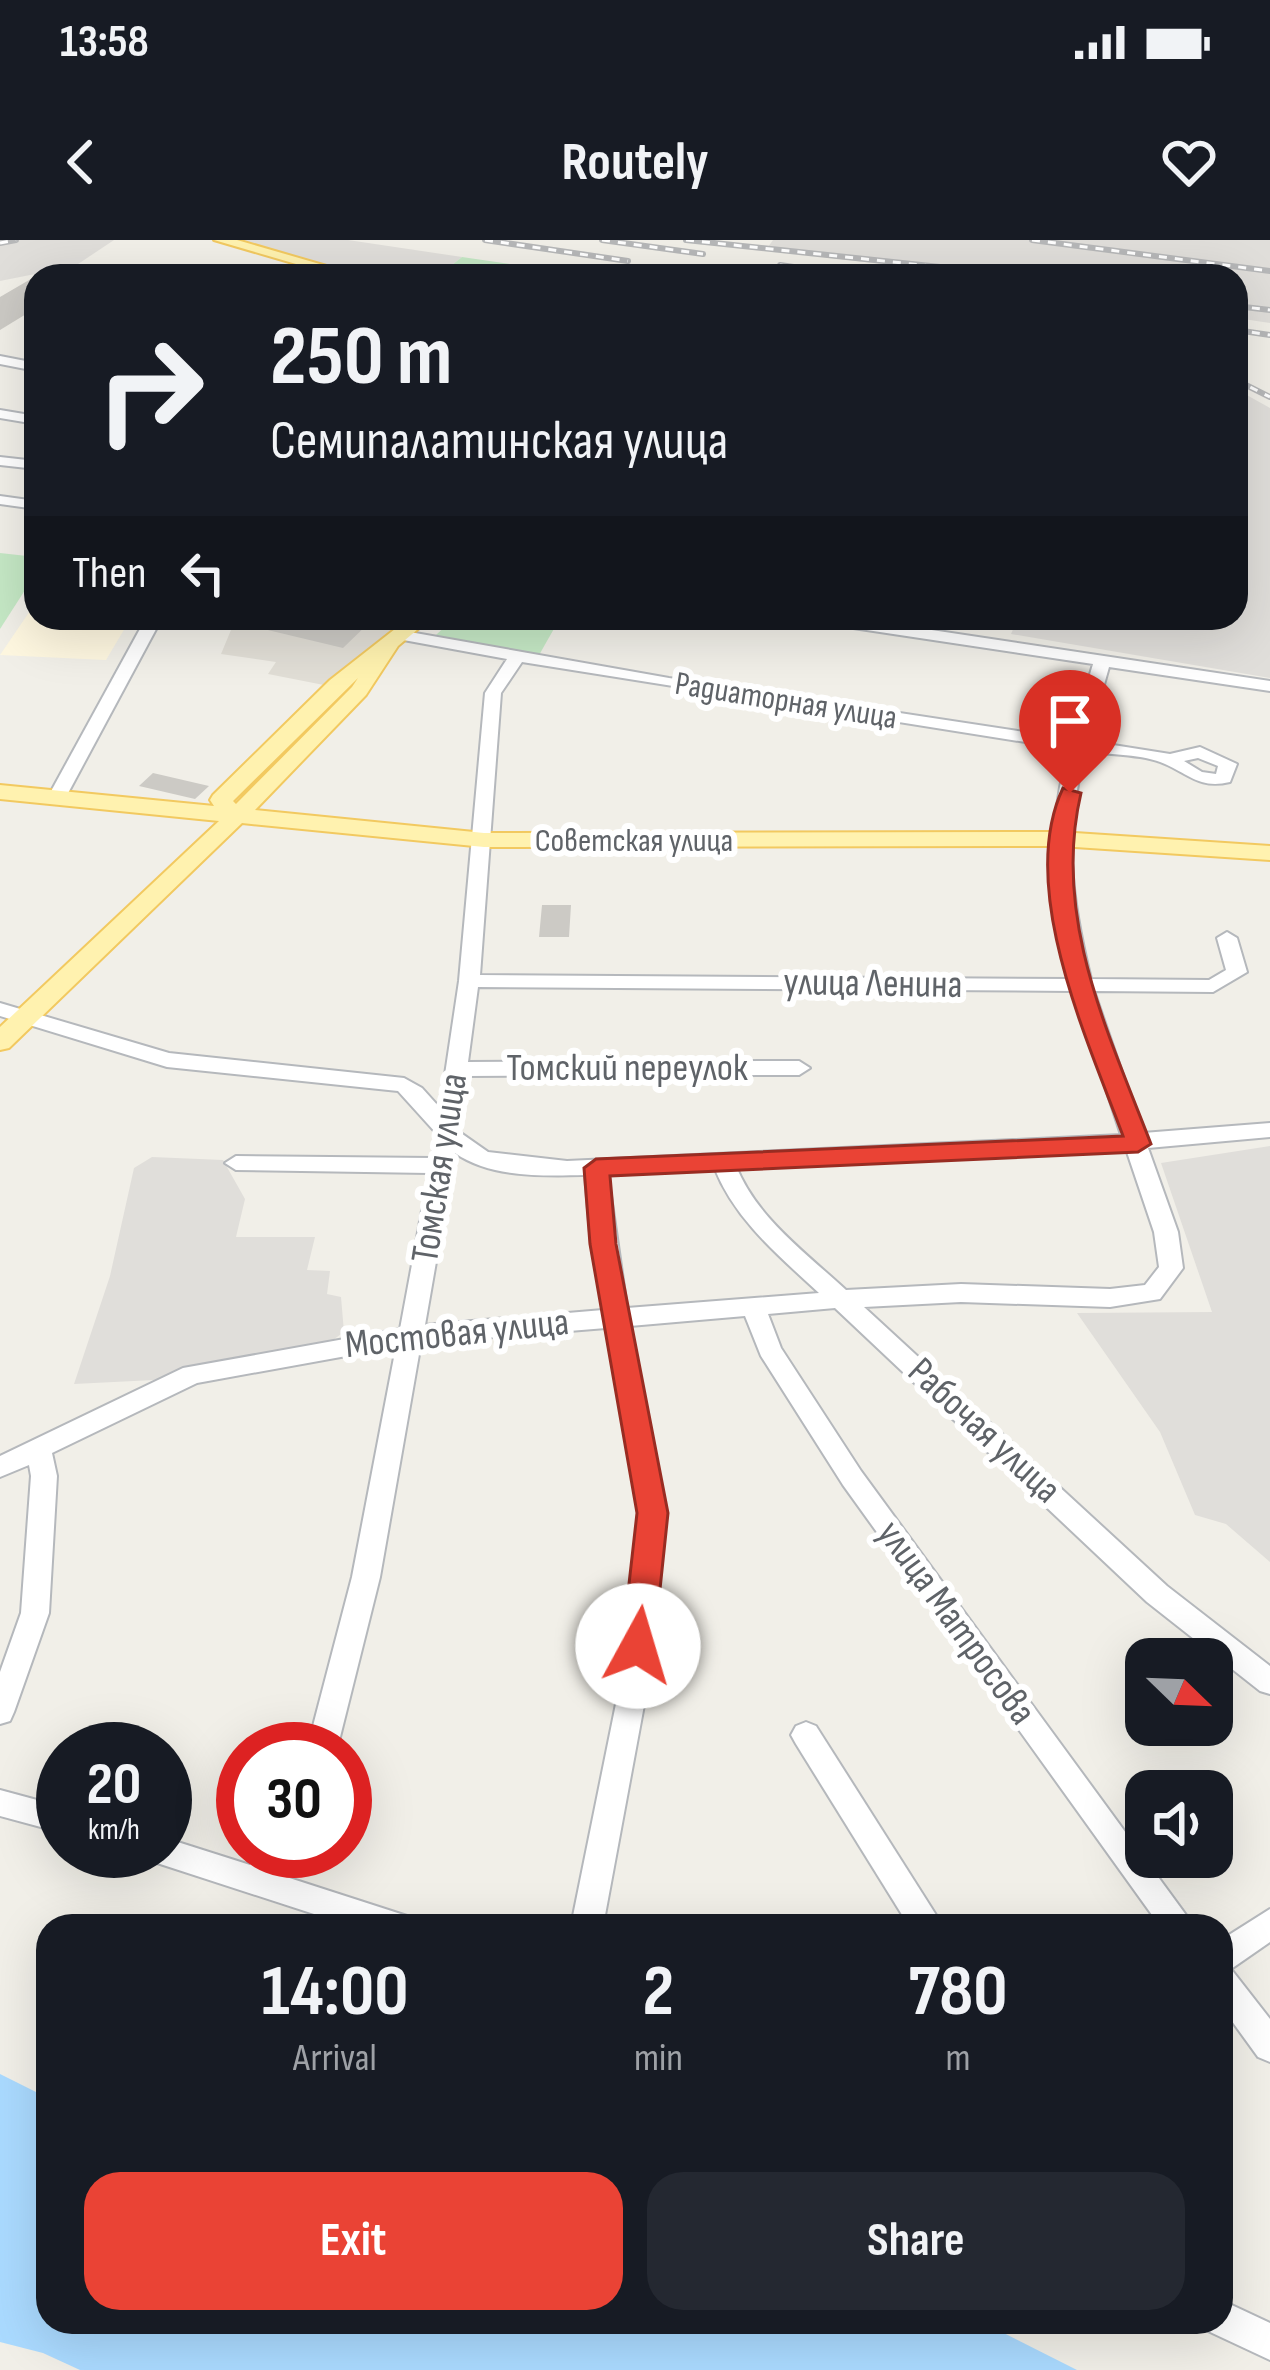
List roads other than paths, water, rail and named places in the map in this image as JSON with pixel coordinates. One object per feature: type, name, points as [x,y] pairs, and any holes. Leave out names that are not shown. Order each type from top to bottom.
[{"type":"main road","points":[[221,240],[310,264]]},
{"type":"main road","points":[[0,1042],[12,1014],[232,815],[359,691],[408,630]]},
{"type":"main road","name":"Советская улица","points":[[0,792],[484,840],[1060,838],[1270,853]]},
{"type":"street","points":[[58,795],[147,630]]},
{"type":"street","points":[[899,630],[1270,686]]},
{"type":"street","name":"Радиаторная улица","points":[[396,642],[1170,759]]},
{"type":"street","name":"Томская улица","points":[[329,1722],[366,1577],[414,1335],[469,980],[493,694],[516,658]]},
{"type":"street","points":[[1102,661],[1060,838],[1064,912],[1078,985],[1138,1144]]},
{"type":"street","name":"улица Ленина","points":[[469,980],[1213,986],[1238,972],[1227,938]]},
{"type":"street","points":[[12,1014],[130,1050],[215,1069],[404,1085],[426,1099],[459,1148],[484,1159],[596,1168],[1138,1144],[1270,1130]]},
{"type":"street","name":"Томский переулок","points":[[455,1069],[799,1068]]},
{"type":"street","name":"Мостовая улица","points":[[0,1467],[192,1375],[254,1360],[414,1335],[961,1293],[1110,1298],[1152,1293],[1171,1268],[1166,1232],[1138,1144]]},
{"type":"street","name":"Рабочая улица","points":[[722,1160],[735,1192],[763,1227],[1157,1594],[1270,1682]]},
{"type":"street","points":[[236,1162],[442,1166]]},
{"type":"street","points":[[589,1914],[633,1690],[652,1513],[596,1168]]},
{"type":"street","name":"улица Матросова","points":[[754,1308],[770,1350],[852,1478],[1169,1914]]},
{"type":"street","points":[[0,1712],[34,1613],[44,1476],[39,1450]]},
{"type":"street","points":[[806,1735],[918,1914]]},
{"type":"street","points":[[0,1803],[36,1813]]},
{"type":"street","points":[[192,1860],[359,1914]]},
{"type":"street","points":[[1233,1950],[1270,1924]]},
{"type":"street","points":[[1233,1996],[1270,2046]]},
{"type":"street","points":[[1233,2324],[1270,2342]]},
{"type":"water","points":[[0,2074],[36,2092],[36,2334],[1006,2334],[1077,2370],[80,2370],[43,2353],[0,2342]]},
{"type":"railway","points":[[0,243],[16,240]]},
{"type":"railway","points":[[485,240],[628,261]]},
{"type":"railway","points":[[602,240],[703,254]]},
{"type":"railway","points":[[686,240],[912,264]]},
{"type":"railway","points":[[1032,240],[1216,264]]},
{"type":"railway","points":[[1248,268],[1270,271]]},
{"type":"railway","points":[[1248,307],[1270,310]]},
{"type":"railway","points":[[1248,332],[1270,335]]},
{"type":"railway","points":[[1248,386],[1270,397]]}]
